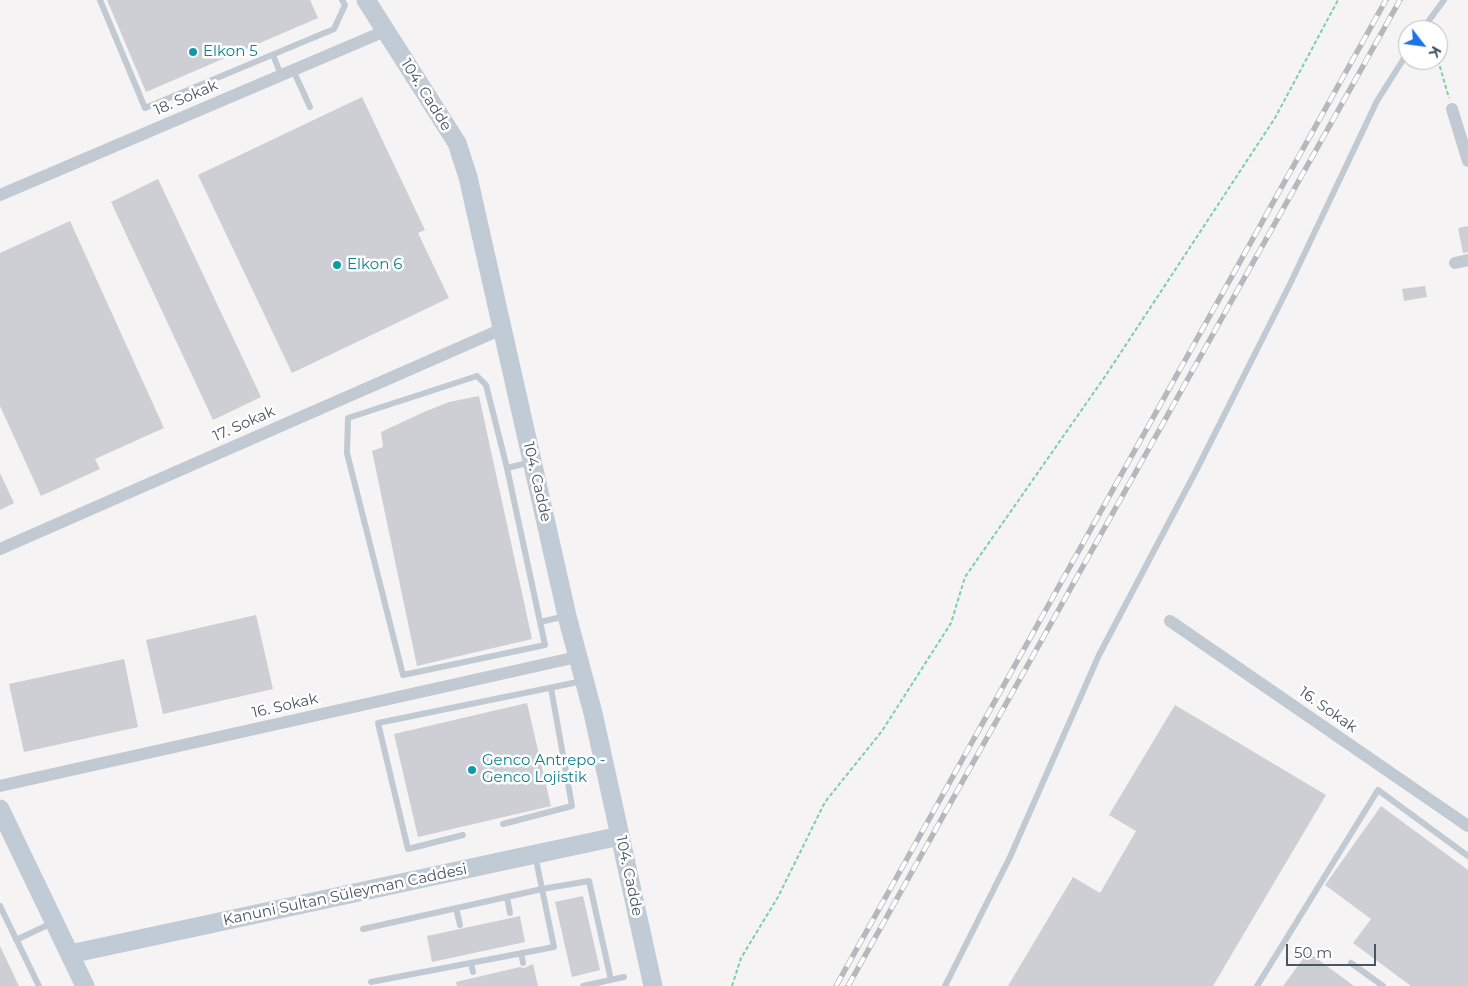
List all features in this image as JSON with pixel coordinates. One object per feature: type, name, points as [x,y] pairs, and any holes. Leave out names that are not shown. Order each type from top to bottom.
[{"type":"street","name":"104. Cadde","points":[[366,0],[457,143],[468,177],[577,657],[593,713],[653,986]]},
{"type":"street","name":"18. Sokak","points":[[0,195],[385,31]]},
{"type":"street","points":[[1452,109],[1468,161]]},
{"type":"street","name":"17. Sokak","points":[[0,549],[502,329]]},
{"type":"street","name":"16. Sokak","points":[[1170,621],[1468,826]]},
{"type":"street","name":"16. Sokak","points":[[0,786],[577,657]]},
{"type":"street","points":[[0,809],[85,986]]},
{"type":"street","name":"Kanuni Sultan Süleyman Caddesi","points":[[70,954],[620,836]]},
{"type":"lane","points":[[100,0],[145,108],[334,29],[345,6],[342,0]]},
{"type":"lane","points":[[1429,20],[1444,0]]},
{"type":"lane","points":[[273,55],[310,107]]},
{"type":"lane","points":[[945,986],[1010,857],[1099,655],[1197,469],[1290,284],[1377,102],[1398,68]]},
{"type":"lane","points":[[477,376],[486,385],[507,468],[545,645],[403,675],[346,453],[348,418],[477,376]]},
{"type":"lane","points":[[507,468],[532,462]]},
{"type":"lane","points":[[540,622],[568,616]]},
{"type":"lane","points":[[463,835],[408,849],[378,723],[584,681]]},
{"type":"lane","points":[[503,824],[572,806],[551,688]]},
{"type":"lane","points":[[1257,986],[1378,790],[1468,856]]},
{"type":"lane","points":[[371,982],[554,946],[535,854]]},
{"type":"lane","points":[[363,929],[542,889],[589,882],[611,980]]},
{"type":"lane","points":[[507,897],[510,913]]},
{"type":"lane","points":[[0,906],[39,986]]},
{"type":"lane","points":[[456,908],[460,925]]},
{"type":"lane","points":[[16,940],[55,922]]},
{"type":"lane","points":[[521,953],[523,963]]},
{"type":"lane","points":[[471,963],[473,972]]},
{"type":"lane","points":[[1351,963],[1383,986]]},
{"type":"lane","points":[[583,986],[624,977]]},
{"type":"path","points":[[732,986],[741,958],[778,897],[825,802],[882,731],[951,623],[965,577],[1106,375],[1275,118],[1338,0]]},
{"type":"path","points":[[1441,70],[1452,109]]},
{"type":"building","name":"Elkon 5","points":[[107,0],[310,0],[318,18],[146,92]]},
{"type":"building","name":"Elkon 6","points":[[362,97],[425,230],[418,233],[449,298],[292,373],[198,175]]},
{"type":"building","points":[[158,179],[261,397],[213,420],[111,202]]},
{"type":"building","points":[[70,221],[164,428],[95,459],[100,469],[41,496],[0,406],[0,253]]},
{"type":"building","points":[[1468,226],[1468,252],[1463,253],[1458,228]]},
{"type":"building","points":[[1425,286],[1427,297],[1404,301],[1402,289]]},
{"type":"building","points":[[479,396],[532,639],[417,666],[372,451],[383,447],[381,432],[449,402]]},
{"type":"building","points":[[0,473],[14,503],[0,510]]},
{"type":"building","points":[[256,615],[273,689],[163,714],[146,640]]},
{"type":"building","points":[[124,659],[138,727],[24,752],[9,684]]},
{"type":"building","name":"Genco Antrepo - Genco Lojistik","points":[[527,703],[551,806],[418,837],[394,734]]},
{"type":"building","points":[[1175,705],[1326,795],[1213,986],[1008,986],[1073,877],[1100,893],[1136,831],[1109,815]]},
{"type":"building","points":[[1381,806],[1468,870],[1468,986],[1411,986],[1353,943],[1371,919],[1325,885]]},
{"type":"building","points":[[583,896],[600,970],[572,977],[555,902]]},
{"type":"building","points":[[520,916],[525,942],[432,962],[427,936]]},
{"type":"building","points":[[0,946],[19,986],[0,986]]},
{"type":"building","points":[[1308,952],[1354,986],[1283,986]]},
{"type":"building","points":[[533,964],[538,986],[457,986],[456,982],[520,967],[524,968]]},
{"type":"railway","points":[[836,986],[1386,0]]},
{"type":"railway","points":[[848,986],[1400,0]]},
{"type":"place","name":"Elkon 5","points":[[193,52]]},
{"type":"place","name":"Elkon 6","points":[[337,265]]},
{"type":"place","name":"Genco Antrepo - Genco Lojistik","points":[[472,770]]}]
